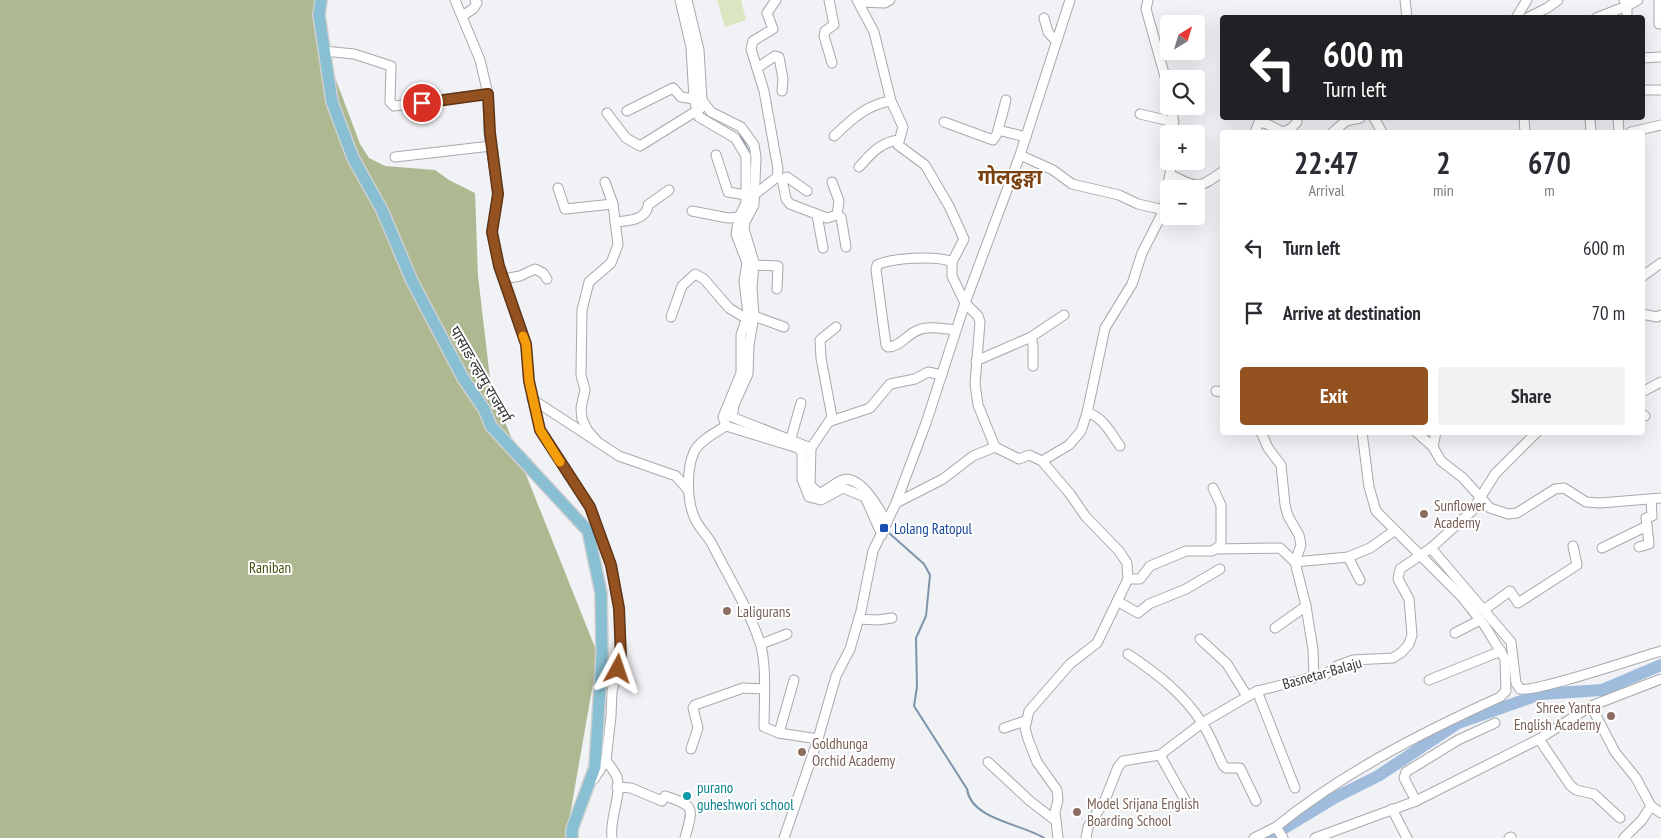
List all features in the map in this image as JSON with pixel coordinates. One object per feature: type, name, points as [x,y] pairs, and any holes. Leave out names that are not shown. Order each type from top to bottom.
[{"type":"main road","name":"पासाङ ल्हामु राजमर्ग","points":[[321,0],[319,15],[332,102],[353,158],[382,210],[412,281],[463,378],[484,409],[491,426],[588,531],[601,593],[602,654],[595,768],[572,829],[572,838]]},
{"type":"street","points":[[455,0],[480,60],[488,94],[491,146],[498,194],[492,232],[503,279],[526,344],[532,399],[540,430],[590,507],[611,565],[619,608],[621,658],[612,691],[606,760],[583,798]]},
{"type":"street","points":[[462,16],[473,8],[477,3],[475,0]]},
{"type":"street","points":[[680,0],[691,47],[694,99],[700,108],[741,127],[754,145],[756,164],[750,192],[736,227],[737,241],[751,263]]},
{"type":"street","points":[[687,0],[699,50],[700,108]]},
{"type":"street","points":[[776,0],[767,13],[773,29],[752,42],[752,49],[779,178],[787,201],[827,218],[837,215]]},
{"type":"street","points":[[829,0],[834,24],[825,31],[824,36],[832,63]]},
{"type":"street","points":[[858,1],[885,3],[890,0]]},
{"type":"street","points":[[784,838],[818,739],[836,676],[850,648],[859,619],[870,560],[896,503],[942,375],[965,303],[1020,155],[1070,0]]},
{"type":"street","points":[[1148,0],[1146,9],[1163,70]]},
{"type":"street","points":[[1405,0],[1407,15]]},
{"type":"street","points":[[1518,15],[1527,0]]},
{"type":"street","points":[[1532,15],[1558,0]]},
{"type":"street","points":[[1602,15],[1626,3],[1638,0]]},
{"type":"street","points":[[1659,0],[1659,24]]},
{"type":"street","points":[[858,1],[874,32],[891,101],[903,127],[899,148],[925,165],[961,230],[964,239],[952,262],[952,276],[965,303],[978,316],[980,322],[975,384],[978,405],[995,447],[1019,458],[1028,455],[1042,461],[1086,517],[1127,563],[1128,578],[1097,643],[1070,664],[1029,712],[1025,721],[1028,739],[1037,762],[1057,790],[1056,821],[1058,838]]},
{"type":"street","points":[[1044,18],[1048,32],[1056,41]]},
{"type":"street","points":[[324,51],[354,54],[391,66],[390,102],[394,106],[488,94]]},
{"type":"street","points":[[757,68],[775,56],[779,57],[783,79],[782,91]]},
{"type":"street","points":[[1645,58],[1661,57]]},
{"type":"street","points":[[628,111],[673,88],[681,97],[694,99]]},
{"type":"street","points":[[1645,90],[1661,90]]},
{"type":"street","points":[[944,122],[990,139],[995,138],[1006,100]]},
{"type":"street","points":[[834,136],[866,108],[891,101]]},
{"type":"street","points":[[607,113],[626,138],[640,146],[700,108]]},
{"type":"street","points":[[1140,114],[1174,122]]},
{"type":"street","points":[[1174,115],[1174,125]]},
{"type":"street","points":[[1335,130],[1346,121],[1351,120]]},
{"type":"street","points":[[1256,130],[1259,122],[1277,130]]},
{"type":"street","points":[[1289,130],[1297,122]]},
{"type":"street","points":[[1640,130],[1661,125]]},
{"type":"street","points":[[998,130],[1026,137]]},
{"type":"street","points":[[859,168],[870,154],[884,143],[899,140]]},
{"type":"street","points":[[395,157],[491,146]]},
{"type":"street","points":[[716,155],[728,192],[750,192],[779,178],[787,177],[806,191]]},
{"type":"street","points":[[1020,155],[1052,170],[1072,184],[1119,195],[1138,204],[1160,209]]},
{"type":"street","points":[[1170,180],[1171,170]]},
{"type":"street","points":[[1171,175],[1194,186],[1205,184],[1220,173]]},
{"type":"street","points":[[596,440],[588,431],[582,419],[581,408],[585,390],[581,375],[582,310],[589,282],[611,264],[618,245],[613,204],[605,182]]},
{"type":"street","points":[[832,182],[840,201],[837,215]]},
{"type":"street","points":[[558,188],[565,209],[613,204]]},
{"type":"street","points":[[615,222],[642,216],[648,211],[648,205],[669,190]]},
{"type":"street","points":[[750,192],[754,205],[745,222],[744,229],[751,263],[752,288],[748,374],[734,405],[732,417],[740,422],[791,438],[811,448]]},
{"type":"street","points":[[692,211],[728,218],[739,217]]},
{"type":"street","points":[[817,215],[823,248]]},
{"type":"street","points":[[837,215],[841,216],[846,247]]},
{"type":"street","points":[[1042,461],[1069,446],[1076,439],[1087,413],[1106,328],[1132,284],[1142,253],[1160,218]]},
{"type":"street","points":[[952,262],[945,258],[931,257],[886,262],[877,265],[876,270],[886,345],[888,347],[898,344],[918,330],[927,328],[956,330]]},
{"type":"street","points":[[751,263],[778,266],[777,289]]},
{"type":"street","points":[[1645,274],[1661,263]]},
{"type":"street","points":[[503,279],[520,276],[535,270],[543,273],[547,279]]},
{"type":"street","points":[[672,317],[682,286],[694,274],[704,279],[728,308],[751,318],[784,327]]},
{"type":"street","points":[[976,361],[1031,337],[1064,315]]},
{"type":"street","points":[[1645,315],[1657,317],[1661,315]]},
{"type":"street","points":[[726,426],[723,417],[741,373],[741,335],[751,318]]},
{"type":"street","points":[[831,421],[820,340],[836,327]]},
{"type":"street","points":[[1031,337],[1033,366]]},
{"type":"street","points":[[888,523],[872,497],[856,483],[840,481],[822,493],[813,489],[809,472],[811,448],[831,421],[870,408],[890,384],[915,379],[928,372],[942,375]]},
{"type":"street","points":[[1645,390],[1661,382]]},
{"type":"street","points":[[532,399],[573,428],[596,440],[623,458],[666,470],[676,476],[688,490]]},
{"type":"street","points":[[791,438],[801,403]]},
{"type":"street","points":[[1087,413],[1095,414],[1120,446]]},
{"type":"street","points":[[726,426],[702,442],[694,452],[688,490],[695,520],[711,542],[760,644],[764,664],[764,727],[779,733],[818,739]]},
{"type":"street","points":[[726,426],[801,450],[802,479],[809,496],[821,500],[843,488],[865,497],[882,535]]},
{"type":"street","points":[[1263,435],[1268,448],[1281,465],[1287,510],[1300,535],[1301,545],[1295,562]]},
{"type":"street","points":[[1362,435],[1369,487],[1376,511],[1486,622],[1510,642],[1516,685],[1524,690],[1557,683],[1661,650]]},
{"type":"street","points":[[1419,435],[1433,447],[1441,461],[1482,496],[1490,508],[1508,514],[1517,513],[1555,489],[1564,488],[1586,502],[1600,503],[1656,498],[1652,516],[1646,518],[1649,544],[1639,547]]},
{"type":"street","points":[[1433,447],[1435,435]]},
{"type":"street","name":"Basnetar-Balaju","points":[[1086,838],[1088,827],[1106,800],[1118,767],[1123,761],[1160,755],[1202,723],[1257,691],[1314,678],[1353,660],[1393,658],[1409,644],[1412,635],[1409,599],[1398,579],[1400,569],[1431,548],[1472,511],[1495,474],[1534,435]]},
{"type":"street","points":[[896,503],[943,479],[973,456],[995,447]]},
{"type":"street","points":[[1213,488],[1221,505],[1222,536],[1221,544],[1216,549]]},
{"type":"street","points":[[1602,548],[1646,526]]},
{"type":"street","points":[[1295,562],[1348,556],[1370,548],[1394,531]]},
{"type":"street","points":[[1485,609],[1510,591],[1518,603],[1577,565],[1573,546]]},
{"type":"street","points":[[1128,578],[1140,579],[1150,566],[1186,552],[1216,549],[1280,548],[1295,562],[1306,606],[1313,650],[1314,678]]},
{"type":"street","points":[[1254,838],[1279,832],[1310,799],[1396,747],[1504,695],[1506,691],[1505,659],[1486,622],[1485,609],[1431,548]]},
{"type":"street","points":[[1348,556],[1360,580]]},
{"type":"street","points":[[1116,601],[1138,613],[1149,604],[1186,589],[1220,569]]},
{"type":"street","points":[[1275,628],[1306,606]]},
{"type":"street","points":[[859,619],[878,620],[892,618]]},
{"type":"street","points":[[1455,633],[1486,622]]},
{"type":"street","points":[[760,644],[787,634]]},
{"type":"street","points":[[1200,638],[1227,664],[1247,696]]},
{"type":"street","points":[[1428,680],[1501,651]]},
{"type":"street","points":[[1128,654],[1177,692],[1202,723],[1222,765],[1226,768],[1240,768],[1256,801]]},
{"type":"street","points":[[1315,838],[1416,801],[1539,738],[1591,706],[1661,679]]},
{"type":"street","points":[[779,733],[794,680]]},
{"type":"street","points":[[691,748],[698,728],[693,708],[695,705],[743,688],[763,689]]},
{"type":"street","points":[[1257,691],[1295,788]]},
{"type":"street","points":[[1591,706],[1615,752],[1636,778],[1651,806],[1661,813]]},
{"type":"street","points":[[1004,728],[1025,721]]},
{"type":"street","points":[[1416,801],[1404,778],[1406,772],[1441,749],[1495,722]]},
{"type":"street","points":[[1539,738],[1570,785],[1576,790],[1594,794],[1620,818]]},
{"type":"street","points":[[1160,755],[1185,800]]},
{"type":"street","points":[[606,760],[616,777],[617,787],[610,828],[612,838]]},
{"type":"street","points":[[988,762],[1030,801],[1056,821]]},
{"type":"street","points":[[617,787],[631,788],[662,801],[665,796],[683,801],[690,806],[692,814],[685,838]]},
{"type":"street","points":[[1624,838],[1642,820],[1651,806]]},
{"type":"street","points":[[1392,809],[1407,838]]},
{"type":"green space","name":"Raniban","points":[[0,0],[323,0],[324,48],[360,144],[369,158],[385,166],[435,170],[449,180],[475,193],[478,276],[491,387],[598,655],[566,838],[0,838]]},
{"type":"green space","points":[[717,0],[741,0],[746,20],[725,27]]},
{"type":"waterway","points":[[730,130],[742,138],[751,156]]},
{"type":"waterway","points":[[727,418],[732,423],[750,429]]},
{"type":"waterway","points":[[889,533],[924,564],[930,575],[926,616],[916,638],[917,687],[914,706],[978,808],[999,820],[1044,838]]},
{"type":"waterway","points":[[1268,838],[1334,798],[1378,776],[1458,723],[1541,694],[1602,690],[1661,665]]},
{"type":"slow traffic","points":[[523,336],[529,365],[532,399],[540,430],[560,462]]},
{"type":"place","name":"Sunflower Academy","points":[[1424,514]]},
{"type":"place","name":"Lolang Ratopul","points":[[884,528]]},
{"type":"place","name":"Laligurans","points":[[727,611]]},
{"type":"place","name":"Shree Yantra English Academy","points":[[1611,716]]},
{"type":"place","name":"Goldhunga Orchid Academy","points":[[802,752]]},
{"type":"place","name":"purano guheshwori school","points":[[687,796]]},
{"type":"place","name":"Model Srijana English Boarding School","points":[[1077,812]]},
{"type":"district","name":"गोलढुङ्गा","points":[[1010,177]]},
{"type":"route","points":[[422,103],[488,94],[490,133],[498,194],[492,232],[499,266],[526,344],[529,381],[540,430],[590,507],[611,565],[619,608],[621,658],[618,669]]}]
